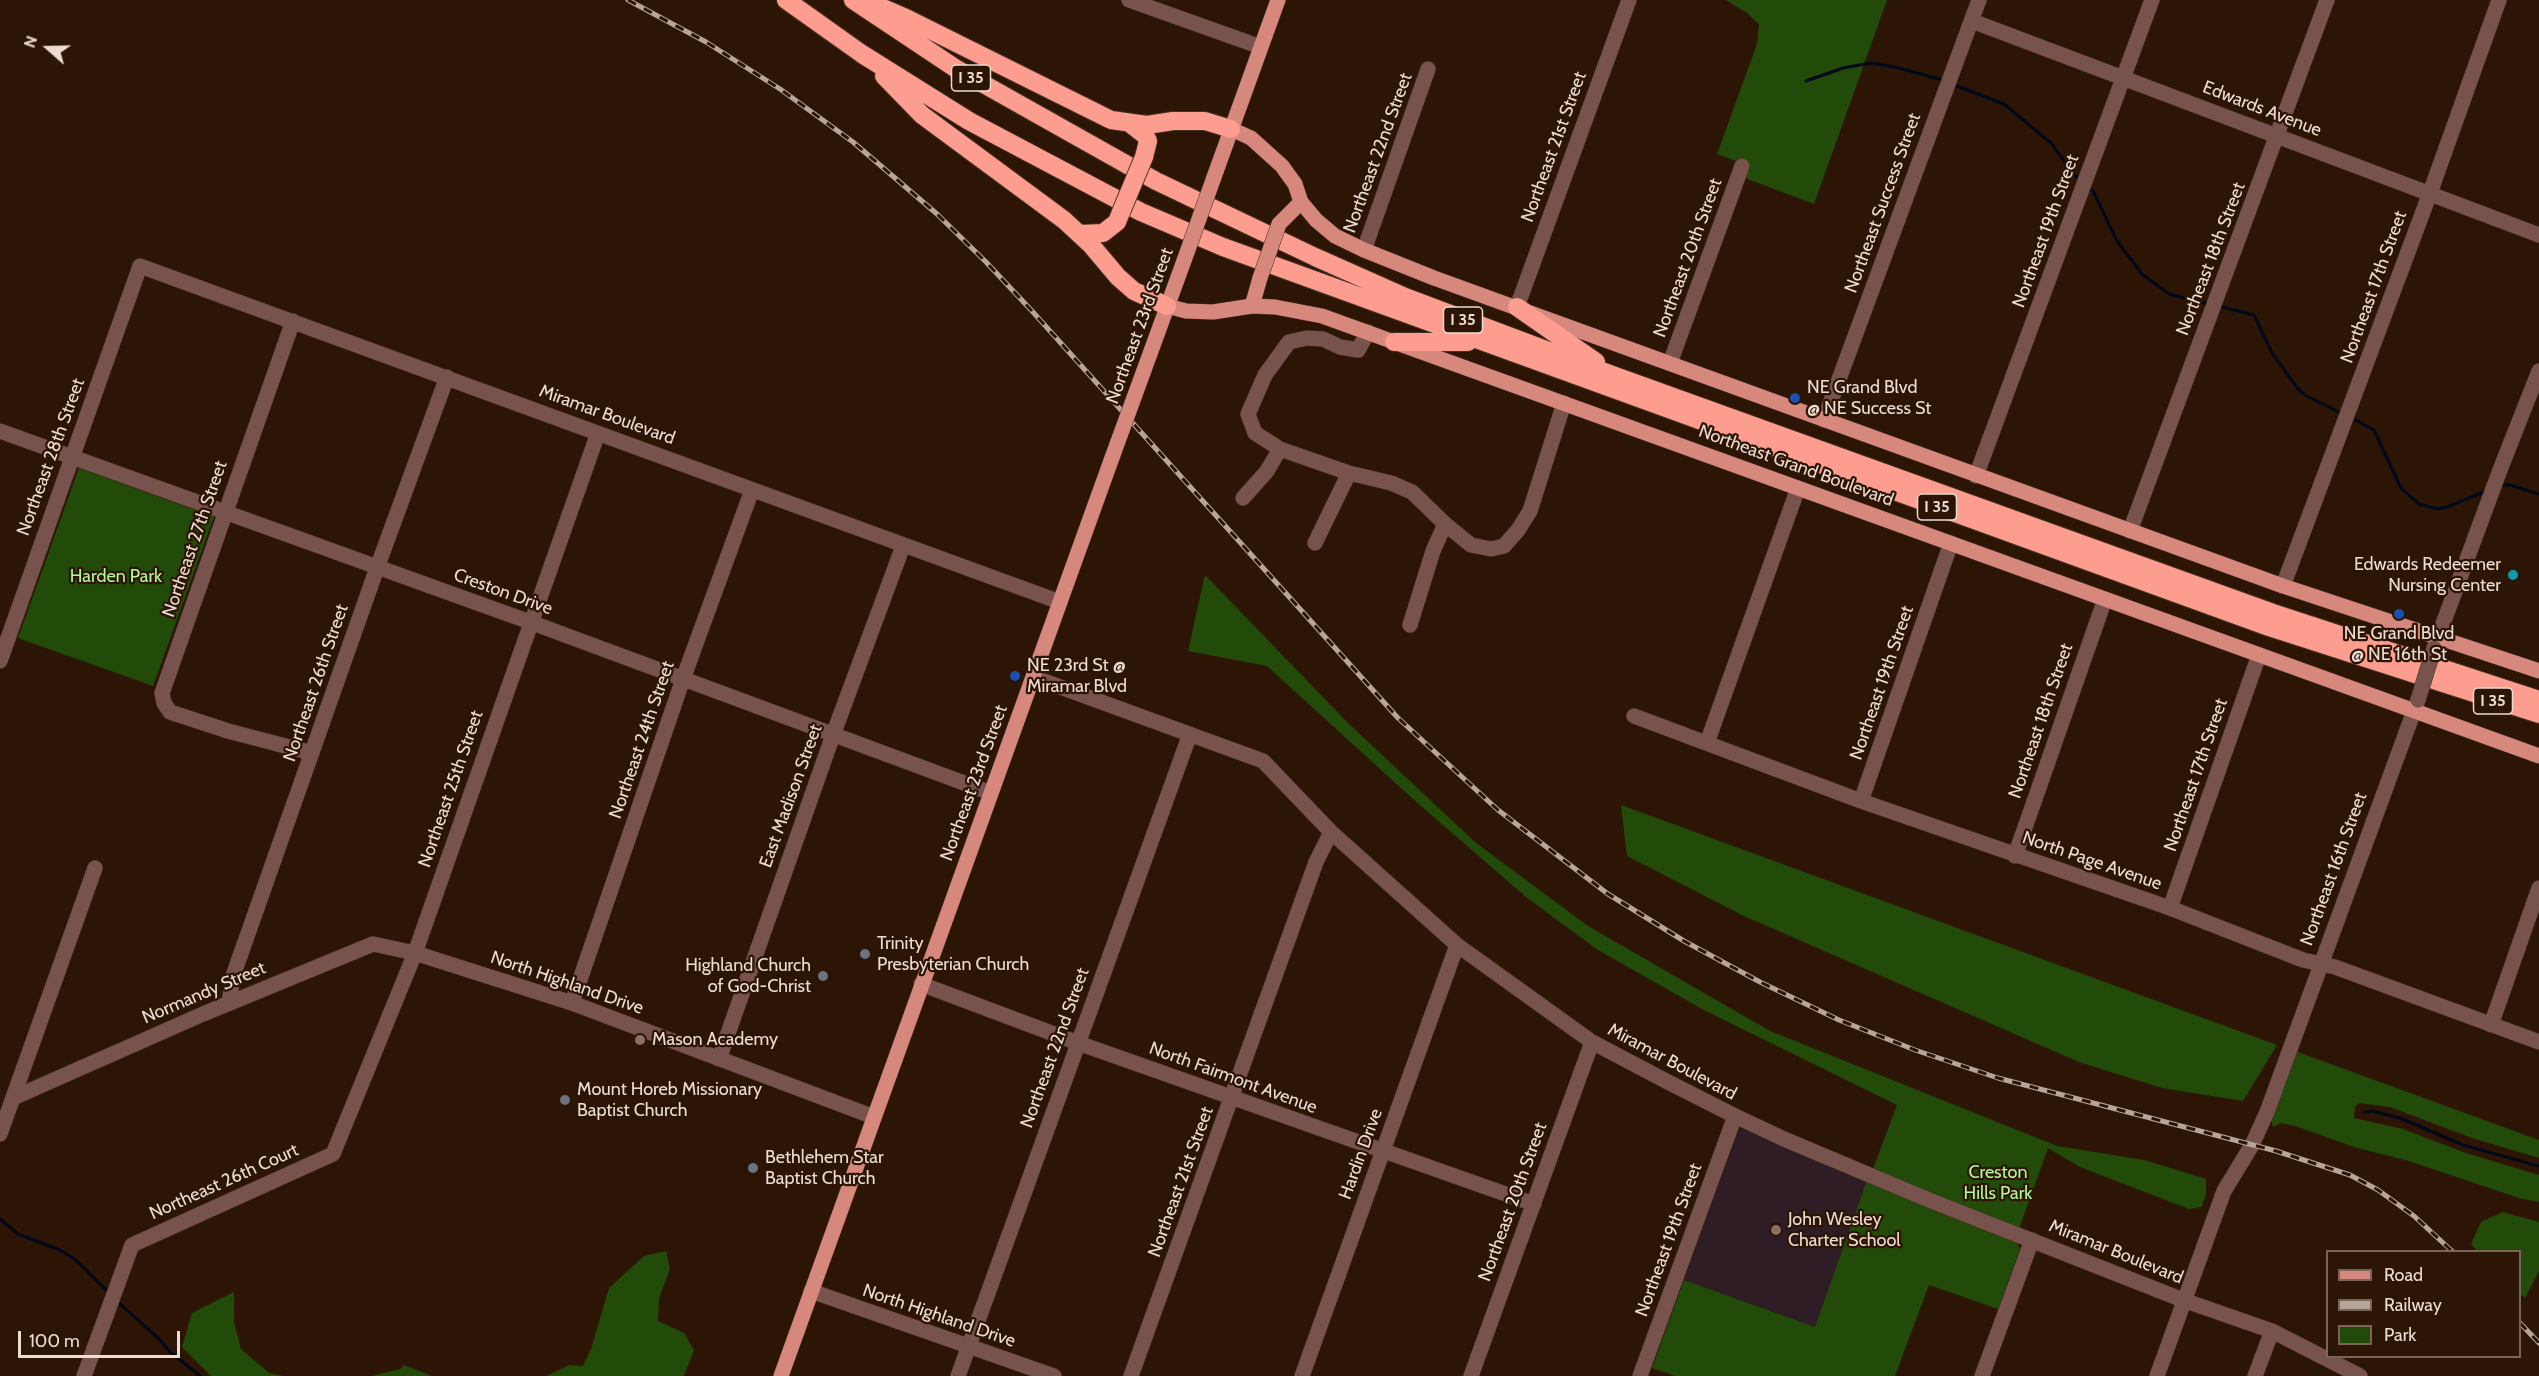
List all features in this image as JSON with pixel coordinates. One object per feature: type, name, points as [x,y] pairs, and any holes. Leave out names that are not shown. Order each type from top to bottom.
[{"type":"highway","name":"I 35","points":[[786,0],[862,54],[969,121],[1141,212],[1223,247],[2269,627],[2539,714]]},
{"type":"highway","name":"I 35","points":[[853,0],[965,74],[1053,125],[1185,195],[1405,297],[1614,376],[2283,616],[2539,700]]},
{"type":"highway","points":[[865,0],[1111,120],[1132,125],[1205,121],[1231,129]]},
{"type":"highway","points":[[862,54],[922,115],[1080,234],[1118,277],[1134,291],[1167,306]]},
{"type":"highway","points":[[1080,234],[1103,233],[1117,222],[1144,157],[1148,141],[1145,135],[1132,125]]},
{"type":"highway","points":[[1517,308],[1614,376]]},
{"type":"highway","points":[[1394,342],[1485,343]]},
{"type":"main road","name":"Northeast 23rd Street","points":[[781,1376],[1278,0]]},
{"type":"main road","points":[[1231,129],[1258,144],[1282,166],[1295,183],[1301,202],[1316,220],[1335,236],[1364,250],[2436,643],[2539,671]]},
{"type":"main road","points":[[1252,306],[1279,224],[1301,202]]},
{"type":"main road","name":"Northeast Grand Boulevard","points":[[1167,306],[1186,311],[1213,312],[1252,306],[1296,310],[1322,316],[2259,655],[2416,705],[2539,756]]},
{"type":"street","points":[[1129,0],[1261,47]]},
{"type":"street","name":"Northeast 21st Street","points":[[1517,308],[1629,0]]},
{"type":"street","name":"Northeast Success Street","points":[[1824,420],[1979,0]]},
{"type":"street","name":"Northeast 19th Street","points":[[1976,476],[2152,0]]},
{"type":"street","name":"Northeast 18th Street","points":[[2130,531],[2327,0]]},
{"type":"street","name":"Northeast 17th Street","points":[[2283,586],[2430,193],[2499,0]]},
{"type":"street","name":"Edwards Avenue","points":[[1972,21],[2539,235]]},
{"type":"street","name":"Northeast 22nd Street","points":[[1364,250],[1428,69]]},
{"type":"street","name":"Northeast 20th Street","points":[[1670,363],[1742,166]]},
{"type":"street","name":"Miramar Boulevard","points":[[140,266],[1060,602]]},
{"type":"street","name":"Northeast 28th Street","points":[[0,661],[140,266]]},
{"type":"street","name":"Northeast 27th Street","points":[[293,321],[162,693],[164,704],[170,712],[228,731],[312,753]]},
{"type":"street","points":[[1368,332],[1358,350],[1340,347],[1323,339],[1307,338],[1289,342],[1265,375],[1248,414],[1255,433],[1280,449],[1349,473],[1391,483],[1412,492],[1471,545],[1491,549],[1504,546],[1530,511],[1564,403]]},
{"type":"street","name":"Northeast 16th Street","points":[[2157,1376],[2224,1191],[2252,1145],[2267,1113],[2499,470],[2539,371]]},
{"type":"street","name":"Northeast 26th Street","points":[[230,1003],[233,976],[447,377]]},
{"type":"street","name":"Creston Drive","points":[[0,431],[530,622],[991,793]]},
{"type":"street","name":"Northeast 25th Street","points":[[333,1154],[415,953],[598,433]]},
{"type":"street","points":[[1243,498],[1268,471],[1280,449]]},
{"type":"street","points":[[1315,543],[1349,473]]},
{"type":"street","points":[[1707,743],[1798,488]]},
{"type":"street","name":"Northeast 24th Street","points":[[572,1003],[683,679],[752,490]]},
{"type":"street","points":[[1410,625],[1433,551],[1445,524]]},
{"type":"street","name":"Northeast 19th Street","points":[[1861,801],[1951,543]]},
{"type":"street","name":"East Madison Street","points":[[719,1059],[833,735],[903,546]]},
{"type":"street","name":"Northeast 18th Street","points":[[2015,856],[2105,599]]},
{"type":"street","name":"Northeast 17th Street","points":[[2170,908],[2259,655]]},
{"type":"street","name":"Miramar Boulevard","points":[[1032,677],[1263,761],[1331,832],[1457,945],[1592,1042],[1735,1116],[1929,1200],[2183,1300],[2272,1331],[2360,1376]]},
{"type":"street","name":"North Page Avenue","points":[[1634,716],[1861,801],[2170,908],[2303,960],[2336,967],[2539,1042]]},
{"type":"street","name":"Northeast 22nd Street","points":[[958,1376],[1190,734]]},
{"type":"street","name":"Northeast 21st Street","points":[[1131,1376],[1316,862],[1331,832]]},
{"type":"street","points":[[0,1134],[95,868]]},
{"type":"street","points":[[2491,1025],[2539,888]]},
{"type":"street","name":"Normandy Street","points":[[13,1098],[230,1003],[373,944],[415,953]]},
{"type":"street","name":"Hardin Drive","points":[[1302,1376],[1457,945]]},
{"type":"street","name":"North Highland Drive","points":[[415,953],[572,1003],[874,1117]]},
{"type":"street","name":"North Fairmont Avenue","points":[[921,984],[1078,1043],[1534,1204]]},
{"type":"street","name":"Northeast 20th Street","points":[[1471,1376],[1592,1042]]},
{"type":"street","name":"Northeast 19th Street","points":[[1640,1376],[1735,1116]]},
{"type":"street","name":"Northeast 26th Court","points":[[84,1376],[132,1245],[333,1154]]},
{"type":"street","points":[[1982,1376],[2032,1240]]},
{"type":"street","name":"North Highland Drive","points":[[811,1292],[1053,1376]]},
{"type":"street","points":[[2255,1376],[2272,1331]]},
{"type":"shaded area","name":"John Wesley Charter School","points":[[1743,1129],[1867,1180],[1815,1327],[1684,1280],[1739,1130]]},
{"type":"green space","points":[[1726,0],[1887,0],[1814,204],[1745,178],[1736,161],[1717,154],[1757,44],[1759,24],[1747,13]]},
{"type":"green space","name":"Harden Park","points":[[79,468],[214,517],[153,686],[18,638]]},
{"type":"green space","points":[[1205,575],[1349,724],[1476,843],[1588,926],[1770,1031],[2057,1146],[2144,1160],[2206,1179],[2206,1195],[2201,1207],[2189,1209],[2080,1167],[2048,1148],[2019,1229],[1873,1169],[1897,1105],[1704,1010],[1598,950],[1526,897],[1413,799],[1267,666],[1188,651]]},
{"type":"green space","points":[[1621,805],[2277,1045],[2243,1101],[2162,1088],[2079,1062],[1744,916],[1627,856]]},
{"type":"green space","points":[[2295,1051],[2539,1140],[2539,1158],[2472,1138],[2390,1107],[2360,1103],[2355,1106],[2354,1118],[2403,1129],[2466,1153],[2539,1175],[2539,1202],[2519,1198],[2409,1161],[2354,1147],[2298,1127],[2281,1123],[2273,1127],[2271,1118]]},
{"type":"green space","name":"Creston Hills Park","points":[[1867,1180],[2017,1242],[2020,1249],[1998,1309],[1929,1285],[1895,1376],[1675,1376],[1652,1368],[1684,1280],[1815,1327]]},
{"type":"green space","points":[[2503,1212],[2539,1222],[2539,1271],[2525,1298],[2521,1295],[2521,1250],[2476,1250],[2471,1244],[2481,1222]]},
{"type":"green space","points":[[666,1251],[670,1269],[659,1298],[658,1321],[684,1333],[694,1350],[684,1376],[546,1376],[569,1365],[583,1366],[591,1349],[609,1288],[644,1256]]},
{"type":"green space","points":[[234,1292],[234,1322],[241,1349],[269,1373],[283,1376],[211,1376],[182,1347],[192,1313]]},
{"type":"green space","points":[[404,1365],[432,1376],[372,1376],[400,1369]]},
{"type":"waterway","points":[[1806,81],[1843,68],[1871,63],[1943,80]]},
{"type":"waterway","points":[[1952,84],[2004,104],[2052,144],[2073,174],[2081,180]]},
{"type":"waterway","points":[[2087,187],[2093,191],[2117,241],[2142,274],[2169,294],[2209,304]]},
{"type":"waterway","points":[[2218,306],[2254,315],[2272,353],[2298,389],[2305,395],[2343,414]]},
{"type":"waterway","points":[[2352,418],[2374,430],[2401,488],[2419,504],[2437,509],[2486,491]]},
{"type":"waterway","points":[[2501,485],[2510,485],[2539,494]]},
{"type":"waterway","points":[[2365,1112],[2372,1111],[2400,1118],[2463,1145],[2539,1166]]},
{"type":"waterway","points":[[0,1219],[18,1234],[60,1250],[76,1260],[108,1292]]},
{"type":"waterway","points":[[117,1301],[170,1352],[200,1376]]},
{"type":"railway","points":[[628,0],[706,42],[780,89],[853,142],[937,214],[1032,311],[1398,718],[1498,810],[1608,894],[1684,941],[1760,982],[1839,1020],[1915,1050],[1998,1078],[2276,1151],[2350,1175],[2378,1190],[2414,1216],[2451,1250]]},
{"type":"railway","points":[[2521,1324],[2539,1343]]},
{"type":"place","name":"NE Grand Blvd @ NE Success St","points":[[1795,398]]},
{"type":"place","name":"Edwards Redeemer Nursing Center","points":[[2513,575]]},
{"type":"place","name":"NE Grand Blvd @ NE 16th St","points":[[2399,614]]},
{"type":"place","name":"NE 23rd St @ Miramar Blvd","points":[[1015,676]]},
{"type":"place","name":"Trinity Presbyterian Church","points":[[865,954]]},
{"type":"place","name":"Highland Church of God-Christ","points":[[823,976]]},
{"type":"place","name":"Mason Academy","points":[[640,1040]]},
{"type":"place","name":"Mount Horeb Missionary Baptist Church","points":[[565,1100]]},
{"type":"place","name":"Bethlehem Star Baptist Church","points":[[753,1168]]},
{"type":"place","name":"John Wesley Charter School","points":[[1776,1230]]}]
